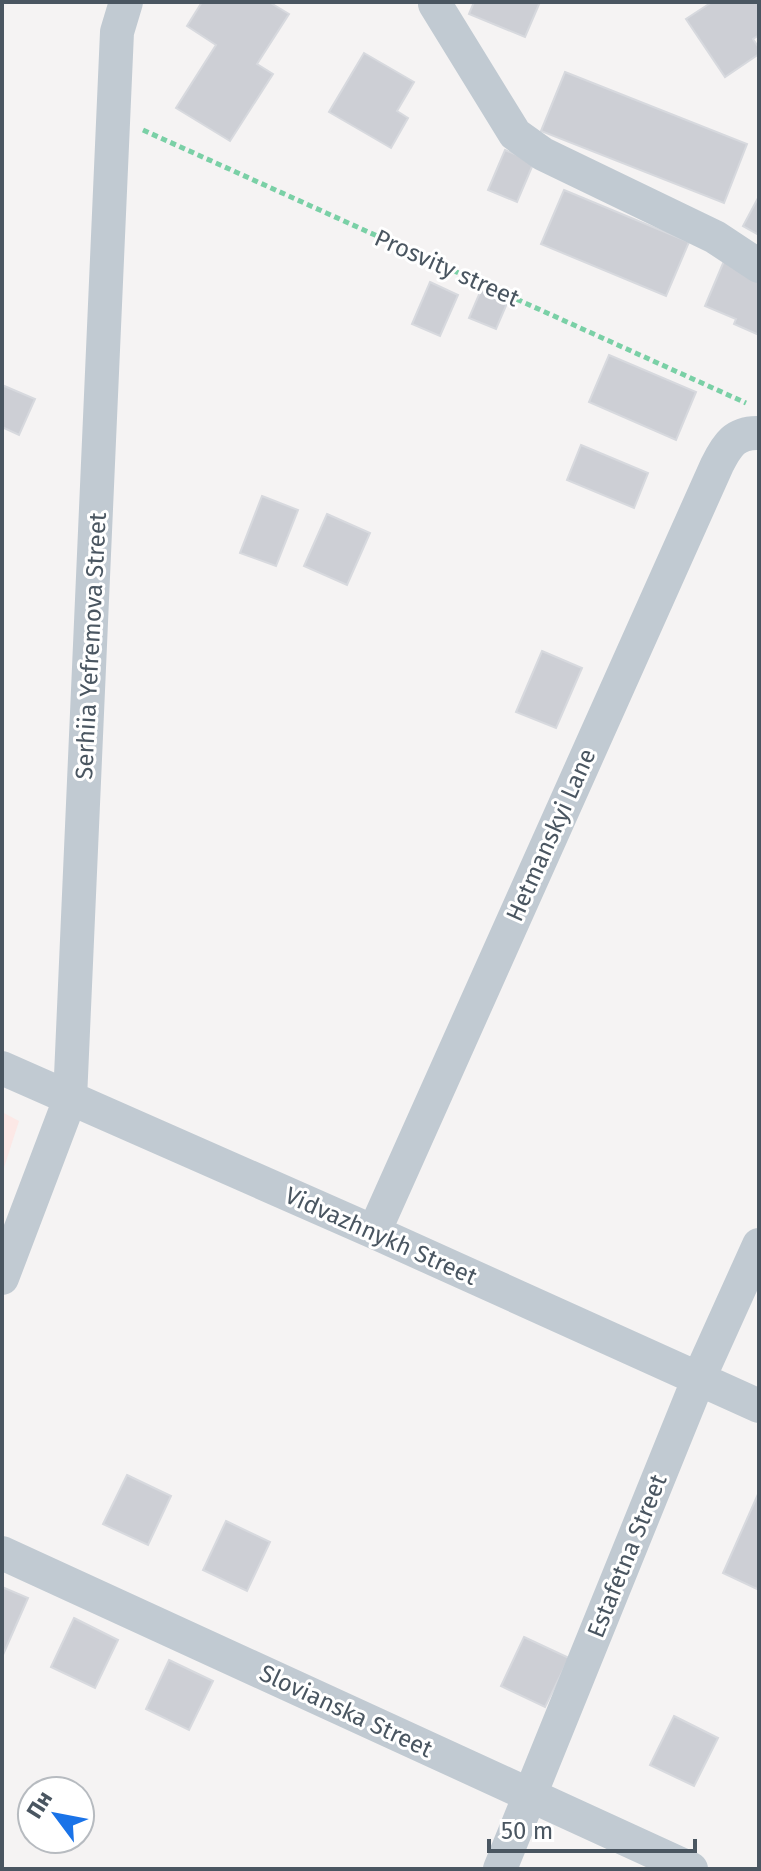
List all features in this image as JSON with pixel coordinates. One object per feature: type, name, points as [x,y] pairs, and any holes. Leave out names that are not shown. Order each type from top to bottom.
[{"type":"street","name":"Serhiia Yefremova Street","points":[[2,1278],[70,1099],[117,32],[126,2]]},
{"type":"street","points":[[428,3],[515,134],[543,154],[715,237],[759,266]]},
{"type":"street","name":"Hetmanskyi Lane","points":[[374,1232],[717,465],[746,435]]},
{"type":"street","name":"Vidvazhnykh Street","points":[[2,1068],[759,1406]]},
{"type":"street","name":"Estafetna Street","points":[[500,1869],[699,1378],[759,1245]]},
{"type":"street","name":"Slovianska Street","points":[[2,1553],[691,1869]]},
{"type":"path","name":"Prosvity street","points":[[115,117],[754,407],[756,410],[746,435]]},
{"type":"shaded area","points":[[2,1112],[19,1121],[2,1174]]},
{"type":"building","points":[[202,2],[269,2],[289,14],[257,64],[273,74],[230,141],[176,108],[216,45],[187,26]]},
{"type":"building","points":[[474,2],[540,2],[525,37],[469,14]]},
{"type":"building","points":[[712,2],[759,2],[759,35],[753,39],[759,54],[725,77],[686,19]]},
{"type":"building","points":[[364,53],[414,82],[397,111],[408,118],[391,148],[329,112]]},
{"type":"building","points":[[565,72],[747,144],[724,203],[541,131]]},
{"type":"building","points":[[505,150],[534,162],[517,202],[488,190]]},
{"type":"building","points":[[564,190],[689,242],[666,296],[541,244]]},
{"type":"building","points":[[759,198],[759,235],[743,226]]},
{"type":"building","points":[[724,261],[759,280],[759,335],[734,324],[736,319],[705,306]]},
{"type":"building","points":[[430,282],[458,295],[440,336],[412,324]]},
{"type":"building","points":[[481,290],[508,301],[496,329],[469,318]]},
{"type":"building","points":[[609,355],[696,392],[676,440],[589,402]]},
{"type":"building","points":[[2,385],[35,399],[19,435],[2,427]]},
{"type":"building","points":[[581,445],[648,473],[634,508],[567,480]]},
{"type":"building","points":[[262,496],[298,510],[276,566],[240,553]]},
{"type":"building","points":[[327,514],[370,533],[347,585],[304,566]]},
{"type":"building","points":[[542,651],[582,668],[556,728],[516,712]]},
{"type":"building","points":[[127,1475],[171,1496],[148,1545],[103,1524]]},
{"type":"building","points":[[759,1492],[759,1590],[723,1573]]},
{"type":"building","points":[[226,1521],[270,1542],[247,1591],[203,1570]]},
{"type":"building","points":[[2,1587],[28,1598],[2,1657]]},
{"type":"building","points":[[74,1618],[118,1640],[95,1688],[51,1667]]},
{"type":"building","points":[[524,1637],[569,1658],[545,1707],[501,1686]]},
{"type":"building","points":[[169,1660],[213,1681],[189,1730],[146,1709]]},
{"type":"building","points":[[674,1716],[718,1738],[694,1786],[650,1765]]}]
